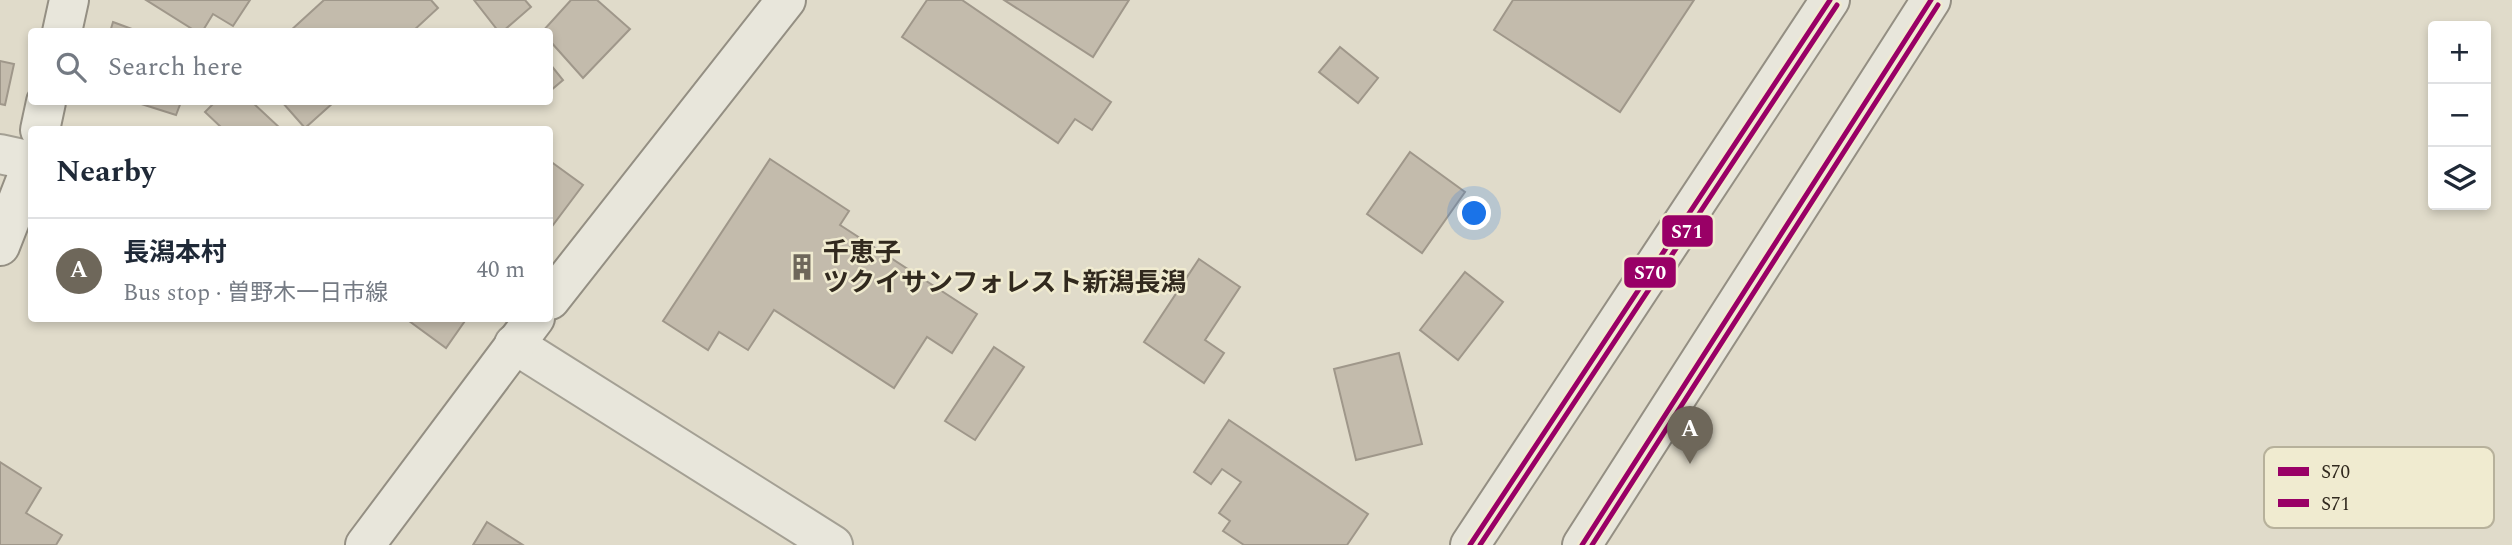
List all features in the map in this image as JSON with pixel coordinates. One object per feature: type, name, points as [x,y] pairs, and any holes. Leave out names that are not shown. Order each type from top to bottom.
[{"type":"main road","points":[[63,28],[69,0]]},
{"type":"main road","points":[[553,296],[786,0]]},
{"type":"main road","points":[[1470,545],[1830,0]]},
{"type":"main road","points":[[1582,545],[1931,0]]},
{"type":"main road","points":[[41,126],[45,105]]},
{"type":"main road","points":[[0,153],[28,161]]},
{"type":"main road","points":[[0,246],[28,172]]},
{"type":"main road","points":[[365,545],[525,331],[833,545]]},
{"type":"building","points":[[146,0],[250,0],[233,26],[213,14],[204,28],[191,28]]},
{"type":"building","points":[[324,0],[431,0],[438,8],[416,28],[293,28]]},
{"type":"building","points":[[474,0],[525,0],[531,7],[507,28],[496,28]]},
{"type":"building","points":[[571,0],[597,0],[630,29],[583,78],[553,44],[553,28],[546,28]]},
{"type":"building","points":[[927,0],[962,0],[1111,102],[1092,130],[1075,119],[1058,143],[902,37]]},
{"type":"building","points":[[1004,0],[1129,0],[1093,57]]},
{"type":"building","points":[[1513,0],[1694,0],[1620,112],[1494,30]]},
{"type":"building","points":[[113,22],[129,28],[111,28]]},
{"type":"building","points":[[1340,47],[1378,78],[1358,103],[1319,72]]},
{"type":"building","points":[[0,61],[14,64],[5,105],[0,104]]},
{"type":"building","points":[[553,68],[563,80],[553,88]]},
{"type":"building","points":[[144,105],[180,105],[176,115]]},
{"type":"building","points":[[212,105],[255,105],[278,126],[220,126],[205,112]]},
{"type":"building","points":[[285,105],[331,105],[307,126],[303,126]]},
{"type":"building","points":[[1410,152],[1465,192],[1422,253],[1367,214]]},
{"type":"building","name":"千恵子 ツクイサンフォレスト新潟長潟","points":[[770,159],[849,211],[840,225],[977,314],[952,353],[927,337],[894,388],[774,310],[748,350],[719,332],[708,350],[663,321]]},
{"type":"building","points":[[553,163],[583,185],[553,225]]},
{"type":"building","points":[[1199,259],[1240,287],[1205,340],[1224,353],[1204,383],[1144,342]]},
{"type":"building","points":[[1465,272],[1503,302],[1458,360],[1420,330]]},
{"type":"building","points":[[410,322],[464,322],[446,348]]},
{"type":"building","points":[[994,347],[1024,367],[975,440],[945,421]]},
{"type":"building","points":[[1399,353],[1422,444],[1356,460],[1334,369]]},
{"type":"building","points":[[1229,420],[1368,514],[1347,545],[1244,545],[1223,531],[1230,521],[1219,513],[1241,482],[1222,469],[1211,484],[1194,472]]},
{"type":"building","points":[[0,462],[41,488],[26,513],[62,535],[56,545],[0,545]]},
{"type":"building","points":[[487,522],[523,545],[473,545]]},
{"type":"transit line","name":"S70","points":[[1470,545],[1830,0]]},
{"type":"transit line","name":"S70","points":[[1582,545],[1931,0]]},
{"type":"transit line","name":"S71","points":[[1480,545],[1837,5]]},
{"type":"transit line","name":"S71","points":[[1592,545],[1938,5]]},
{"type":"place","name":"千恵子 ツクイサンフォレスト新潟長潟","points":[[802,267]]},
{"type":"place","name":"長潟本村","points":[[1690,464]]}]
